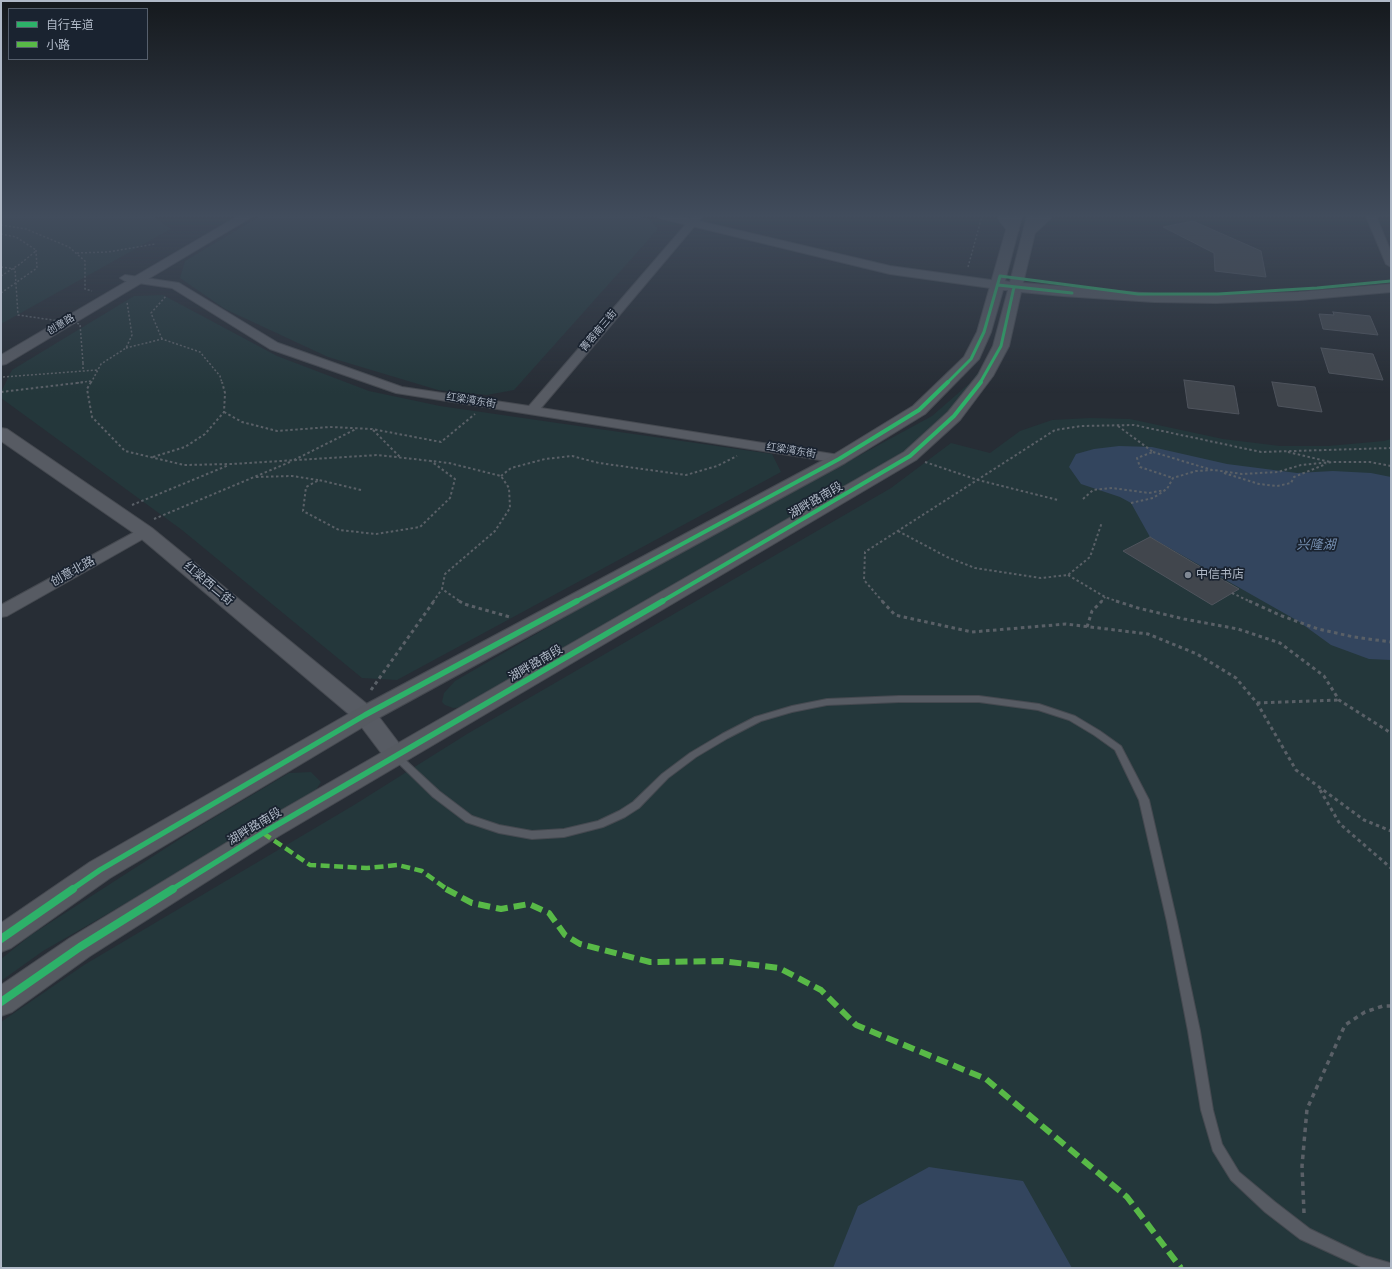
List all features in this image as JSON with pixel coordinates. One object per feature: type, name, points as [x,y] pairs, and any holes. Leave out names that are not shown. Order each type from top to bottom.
[{"type":"main road","points":[[1007,281],[1008,275]]},
{"type":"main road","points":[[1,939],[100,870],[362,712],[534,623],[839,458],[919,410],[971,359],[1010,275]]},
{"type":"main road","points":[[1007,281],[1145,294],[1218,294],[1317,288],[1391,281]]},
{"type":"main road","points":[[1007,281],[1063,292],[1154,298],[1208,299],[1299,296],[1391,288]]},
{"type":"main road","name":"湖畔路南段","points":[[1,1002],[80,947],[263,833],[858,488],[910,456],[954,416],[986,376],[1001,346],[1007,281]]},
{"type":"street","name":"创意路","points":[[131,279],[137,275]]},
{"type":"street","name":"创意路","points":[[1,349],[138,275]]},
{"type":"street","name":"菁蓉南三街","points":[[532,411],[647,275]]},
{"type":"street","points":[[946,275],[1007,281]]},
{"type":"street","points":[[983,275],[1007,281]]},
{"type":"street","name":"红梁湾东街","points":[[131,279],[175,285],[274,346],[400,390],[839,458]]},
{"type":"street","name":"创意路","points":[[1,361],[105,294]]},
{"type":"street","name":"红梁西二街","points":[[1,433],[141,529],[362,712],[396,756]]},
{"type":"street","name":"创意北路","points":[[1,612],[141,529]]},
{"type":"lane","points":[[396,756],[436,794],[469,819],[499,829],[532,835],[564,833],[600,824],[622,814],[636,805],[665,776],[693,755],[724,736],[758,719],[792,709],[827,702],[899,699],[979,699],[1039,707],[1072,718],[1118,748],[1144,800],[1172,922],[1194,1031],[1207,1110],[1217,1147],[1235,1176],[1270,1207],[1305,1234],[1365,1262],[1385,1268]]},
{"type":"path","points":[[15,275],[18,315],[80,324],[83,371]]},
{"type":"path","points":[[1,293],[27,275]]},
{"type":"path","points":[[85,275],[85,289],[126,299],[132,335],[126,348]]},
{"type":"path","points":[[162,340],[151,313],[175,285]]},
{"type":"path","points":[[153,457],[184,447],[205,434],[224,412],[225,393],[220,376],[200,352],[162,340],[126,348],[101,364],[87,389],[92,417],[125,451],[184,465],[232,464],[378,455],[449,463],[501,476],[509,488],[510,508],[495,531],[445,574],[442,589],[362,712]]},
{"type":"path","points":[[2,377],[98,370]]},
{"type":"path","points":[[1,392],[92,381]]},
{"type":"path","points":[[224,412],[242,422],[277,431],[330,427],[372,429],[441,442],[488,404]]},
{"type":"path","points":[[1391,448],[1261,452],[1134,425],[1081,426],[1055,430],[865,552],[864,580],[896,614],[972,632],[1066,624],[1148,634],[1197,654],[1236,678],[1257,703],[1296,770],[1364,820],[1391,831]]},
{"type":"path","points":[[1118,426],[1153,452],[1259,484],[1277,486],[1291,483],[1294,477],[1312,468],[1333,462]]},
{"type":"path","points":[[141,529],[293,460],[357,429]]},
{"type":"path","points":[[372,429],[400,457]]},
{"type":"path","points":[[501,476],[511,468],[545,459],[572,456],[599,463],[686,475],[717,466],[757,446]]},
{"type":"path","points":[[1284,451],[1333,462]]},
{"type":"path","points":[[1153,452],[1137,458],[1140,467],[1173,478],[1196,471],[1214,470],[1242,474],[1278,472],[1300,465],[1333,462],[1370,462],[1391,466]]},
{"type":"path","points":[[910,456],[942,469],[978,480],[1058,500]]},
{"type":"path","points":[[319,480],[306,487],[303,512],[339,530],[376,534],[384,533],[420,526],[450,498],[455,479],[431,461]]},
{"type":"path","points":[[115,512],[232,464]]},
{"type":"path","points":[[254,477],[292,476],[319,480],[361,490]]},
{"type":"path","points":[[1131,503],[1153,498],[1167,489],[1173,478]]},
{"type":"path","points":[[1083,499],[1093,490],[1112,488],[1149,493],[1167,489]]},
{"type":"path","points":[[898,531],[947,557],[975,568],[1041,578],[1068,575],[1090,557],[1102,522]]},
{"type":"path","points":[[1068,575],[1105,598],[1184,619],[1238,628],[1280,642],[1324,676],[1339,700],[1391,733]]},
{"type":"path","points":[[442,589],[464,604],[534,623]]},
{"type":"path","points":[[1232,593],[1282,616],[1318,629],[1354,637],[1391,642]]},
{"type":"path","points":[[1087,627],[1092,611],[1105,598]]},
{"type":"path","points":[[1257,703],[1339,700]]},
{"type":"path","points":[[1319,788],[1340,824],[1391,868]]},
{"type":"path","points":[[1305,1234],[1302,1166],[1307,1109],[1345,1025],[1365,1012],[1383,1006],[1391,1006]]},
{"type":"green space","points":[[1,275],[88,275],[1,324]]},
{"type":"green space","points":[[181,275],[617,275],[514,390],[487,395],[438,390],[328,357],[225,309],[180,278]]},
{"type":"green space","points":[[163,295],[277,356],[369,391],[440,406],[772,454],[781,472],[397,680],[362,678],[182,530],[1,398],[1,392],[12,370],[134,296]]},
{"type":"green space","points":[[994,351],[976,383],[948,414],[908,450],[467,707],[453,708],[442,702],[444,693],[455,681],[619,586],[932,416],[971,382]]},
{"type":"green space","points":[[1090,418],[1130,419],[1223,439],[1280,446],[1328,446],[1384,441],[1391,439],[1391,1268],[1,1268],[1,1022],[84,965],[354,805],[467,734],[891,488],[951,443],[990,453],[1020,431],[1052,420]]},
{"type":"green space","points":[[311,772],[321,782],[312,796],[43,951],[1,981],[1,959],[31,935],[200,826],[289,773]]},
{"type":"water","name":"兴隆湖","points":[[1119,446],[1152,447],[1227,464],[1297,473],[1333,471],[1371,473],[1391,477],[1391,660],[1369,659],[1331,645],[1298,621],[1150,537],[1131,503],[1120,497],[1081,484],[1069,467],[1076,454],[1094,449]]},
{"type":"water","points":[[929,1167],[1023,1181],[1072,1268],[833,1268],[858,1206]]},
{"type":"building","points":[[1251,275],[1266,275],[1266,277]]},
{"type":"building","points":[[1333,312],[1370,316],[1378,335],[1323,329],[1319,314],[1334,315]]},
{"type":"building","points":[[1321,348],[1373,354],[1383,380],[1329,373]]},
{"type":"building","points":[[1184,380],[1234,386],[1239,414],[1188,408]]},
{"type":"building","points":[[1272,382],[1315,387],[1322,412],[1278,406]]},
{"type":"building","name":"中信书店","points":[[1150,537],[1239,589],[1212,605],[1123,551]]},
{"type":"marked path","points":[[263,833],[310,865],[367,868],[398,865],[422,871],[453,894],[472,903],[501,909],[529,904],[549,913],[565,935],[580,944],[650,962],[722,961],[779,968],[821,990],[856,1025],[986,1079],[1127,1197],[1181,1268]]},
{"type":"cycle path","points":[[1,939],[100,870],[365,715],[839,459],[919,410],[971,359],[984,332],[1000,276],[1138,294],[1218,294],[1317,288],[1391,281]]},
{"type":"cycle path","points":[[998,285],[1072,293]]},
{"type":"cycle path","points":[[1,1002],[80,947],[263,833],[910,456],[954,416],[985,376],[1001,346],[1014,287]]},
{"type":"place","name":"中信书店","points":[[1188,575]]}]
